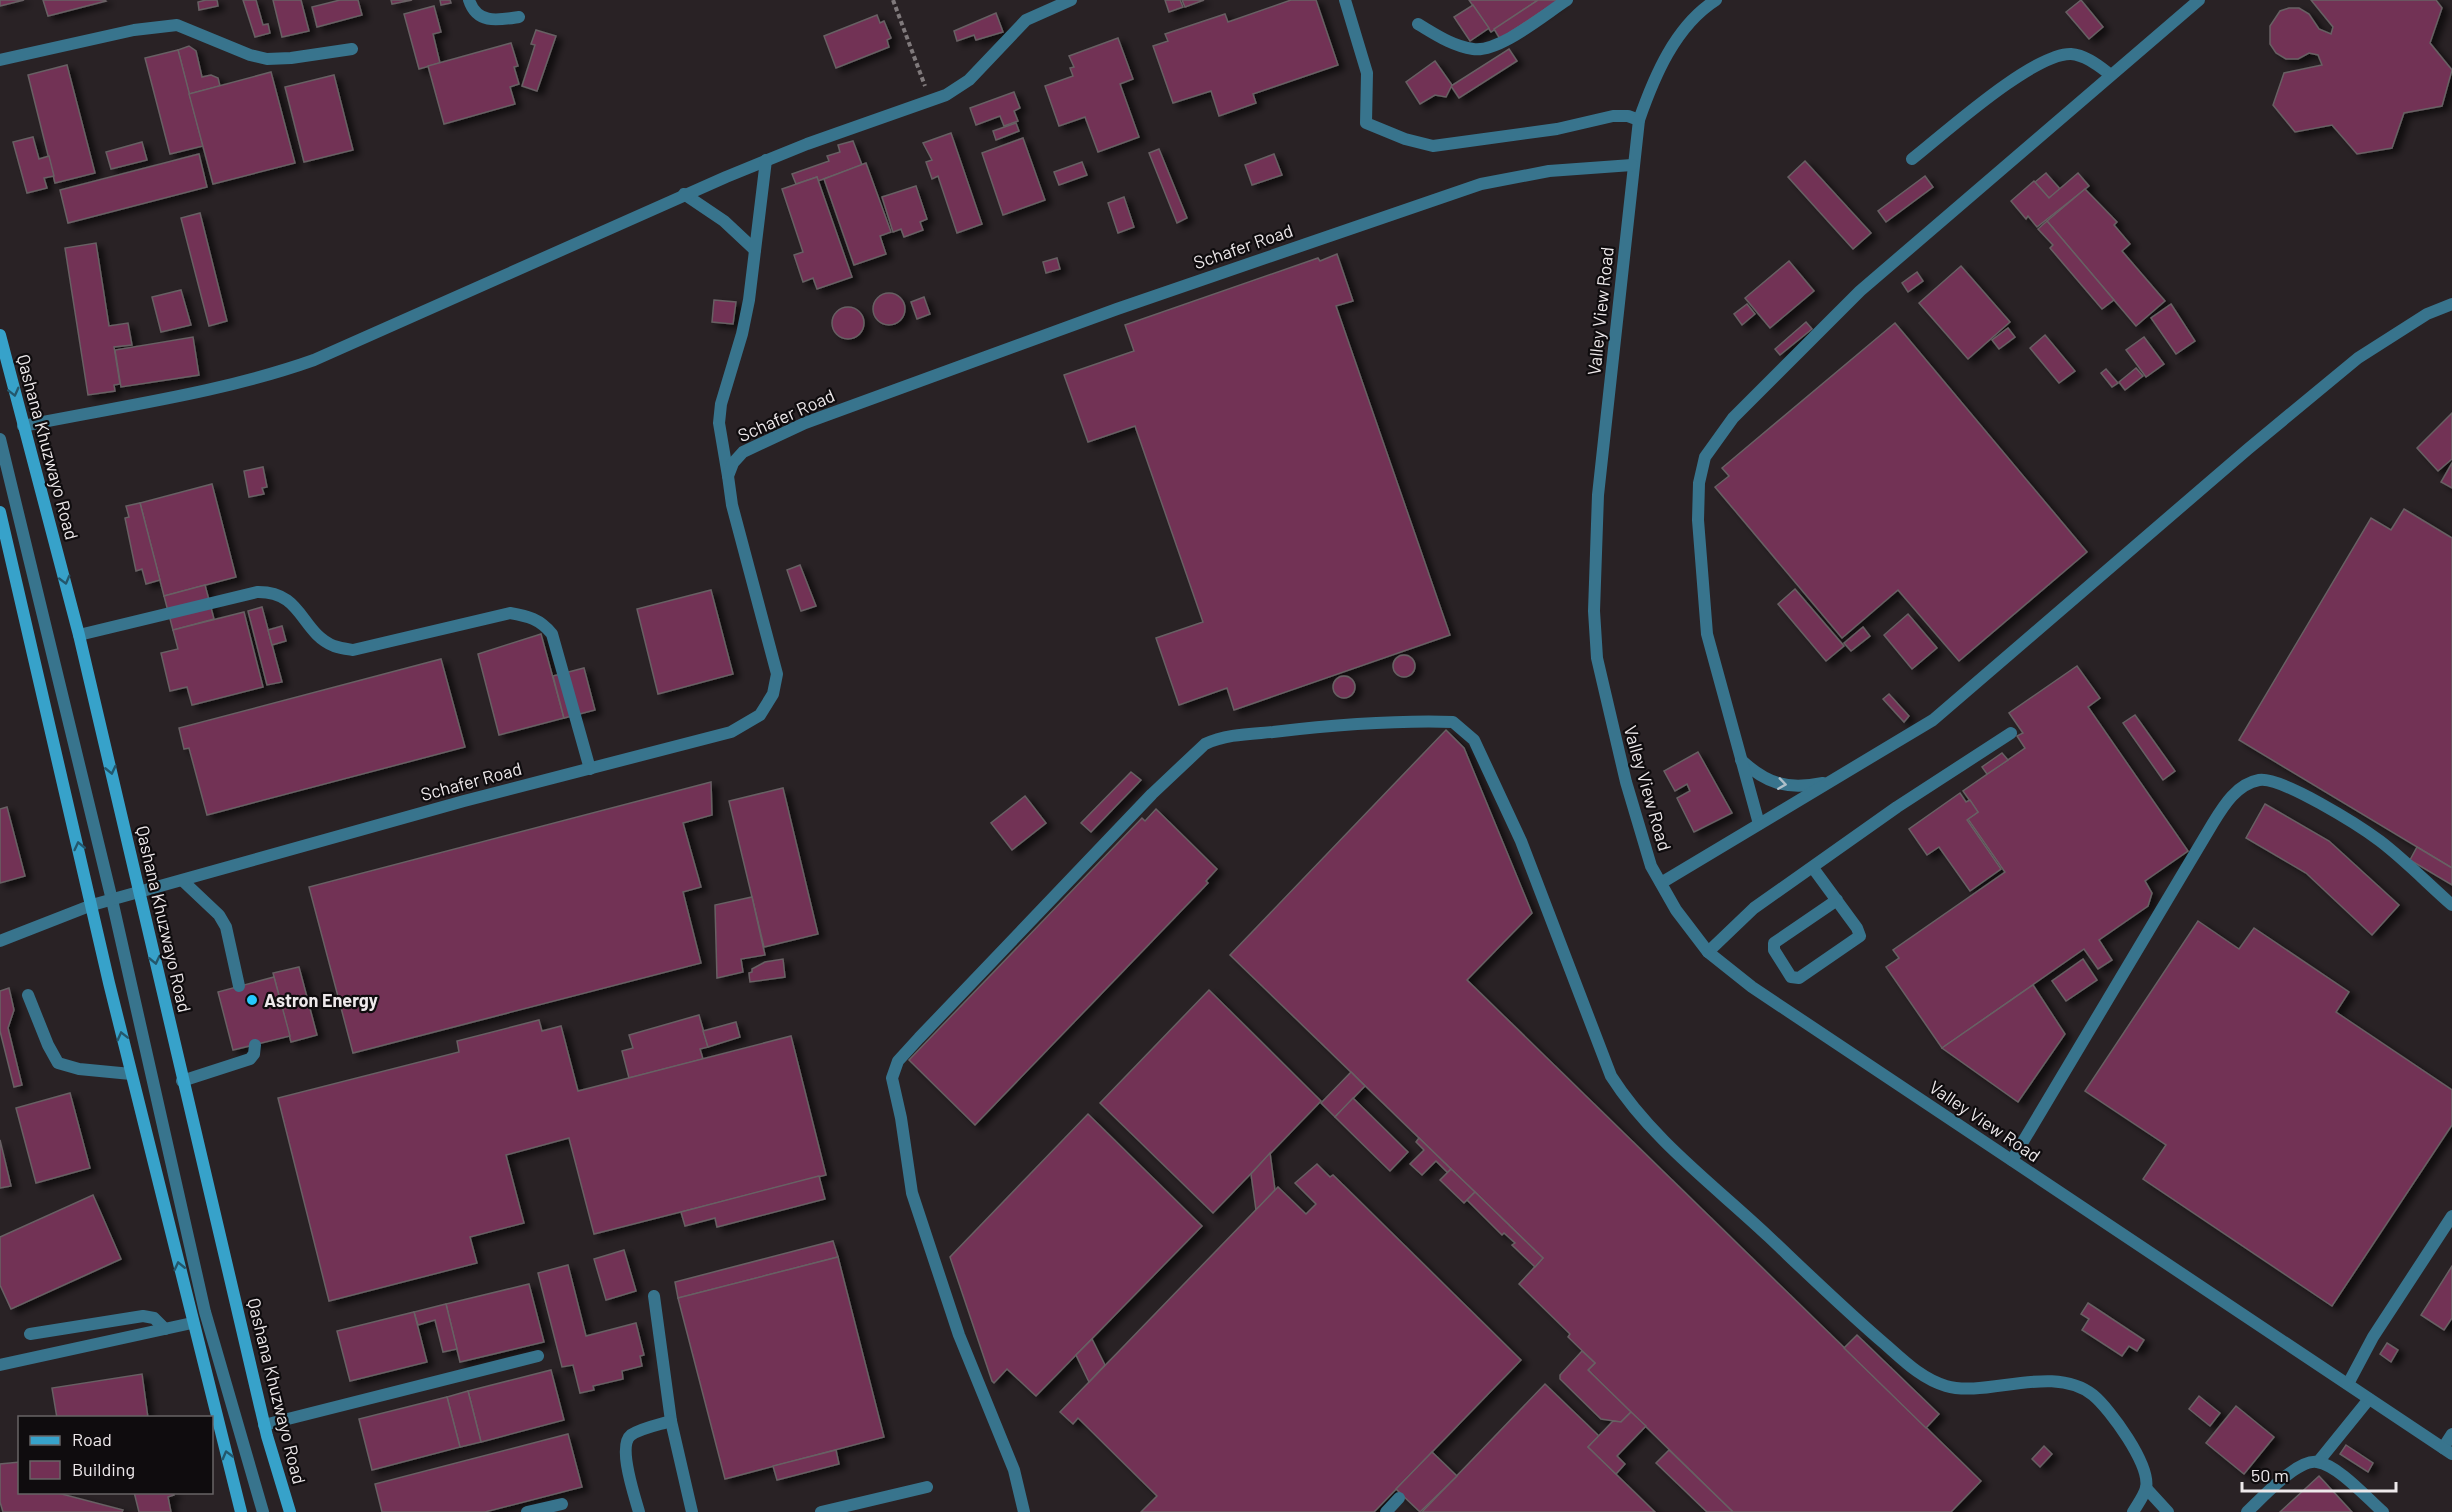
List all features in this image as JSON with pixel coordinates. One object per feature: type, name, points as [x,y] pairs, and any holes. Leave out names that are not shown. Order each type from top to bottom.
[{"type":"main road","name":"Qashana Khuzwayo Road","points":[[0,335],[80,635],[182,1081],[264,1425],[290,1512]]},
{"type":"main road","points":[[0,512],[5,547],[131,1074],[241,1512]]},
{"type":"street","points":[[468,0],[479,16],[492,21],[519,16]]},
{"type":"street","points":[[23,426],[280,372],[325,355],[684,194],[766,160],[946,95],[969,80],[1026,20],[1071,0]]},
{"type":"street","points":[[1345,0],[1366,74],[1366,123],[1405,139],[1433,146],[1557,129],[1613,116],[1628,116],[1639,120]]},
{"type":"street","points":[[1418,24],[1447,41],[1474,50],[1490,48],[1567,0]]},
{"type":"street","name":"Valley View Road","points":[[1716,0],[1678,38],[1654,77],[1639,120],[1632,165],[1598,495],[1594,611],[1597,658],[1612,729],[1638,828],[1651,866],[1676,910],[1708,952],[1752,987],[2448,1451]]},
{"type":"street","points":[[1758,824],[1707,634],[1698,520],[1699,483],[1706,457],[1733,418],[1860,291],[2199,0]]},
{"type":"street","points":[[0,60],[134,30],[177,24],[250,55],[267,59],[291,58],[352,49]]},
{"type":"street","points":[[1912,159],[2026,70],[2049,59],[2071,54],[2085,57],[2111,75]]},
{"type":"street","points":[[728,476],[720,440],[720,413],[742,333],[766,160]]},
{"type":"street","name":"Schafer Road","points":[[0,941],[92,905],[464,801],[731,732],[760,715],[773,694],[777,674],[732,505],[728,476],[733,463],[743,452],[805,423],[1150,297],[1481,184],[1550,171],[1632,165]]},
{"type":"street","points":[[684,194],[724,221],[755,250]]},
{"type":"street","points":[[1661,884],[1933,720],[2239,456],[2358,358],[2427,314],[2452,304]]},
{"type":"street","points":[[0,439],[112,900],[205,1312],[263,1512]]},
{"type":"street","points":[[80,635],[257,592],[271,592],[287,597],[333,645],[353,650],[510,613],[531,616],[544,624],[552,634],[590,769]]},
{"type":"street","points":[[1024,1512],[1014,1470],[959,1335],[912,1193],[904,1151],[903,1129],[893,1089],[893,1070],[919,1038],[1152,794],[1205,744],[1216,739],[1269,732],[1411,720],[1453,722],[1474,740],[1521,841],[1611,1076],[1657,1134],[1858,1322],[1927,1377],[1947,1386],[1969,1387],[2027,1381],[2057,1383],[2075,1387],[2092,1395],[2111,1414],[2135,1451],[2142,1468],[2146,1488],[2168,1512]]},
{"type":"street","points":[[1708,952],[1741,918],[1909,799],[2011,733]]},
{"type":"street","points":[[1740,759],[1768,782],[1799,786],[1832,782]]},
{"type":"street","points":[[2012,1160],[2213,823],[2229,798],[2252,782],[2269,779],[2332,811],[2379,841],[2452,905]]},
{"type":"street","points":[[1813,868],[1837,900],[1860,936],[1799,978],[1791,976],[1774,950],[1774,943],[1837,900]]},
{"type":"street","points":[[183,881],[219,915],[226,927],[239,986]]},
{"type":"street","points":[[28,995],[48,1045],[58,1063],[78,1069],[131,1074]]},
{"type":"street","points":[[182,1081],[249,1059],[254,1054],[255,1045]]},
{"type":"street","points":[[2348,1384],[2373,1337],[2452,1216]]},
{"type":"street","points":[[654,1296],[670,1421],[692,1512]]},
{"type":"street","points":[[30,1334],[143,1316],[154,1318],[165,1329]]},
{"type":"street","points":[[0,1365],[192,1323]]},
{"type":"street","points":[[264,1425],[538,1356]]},
{"type":"street","points":[[2318,1462],[2370,1399]]},
{"type":"street","points":[[639,1512],[624,1451],[627,1439],[632,1434],[670,1421]]},
{"type":"street","points":[[2448,1451],[2452,1434]]},
{"type":"street","points":[[2247,1512],[2294,1470],[2308,1463],[2318,1462],[2340,1474],[2383,1512]]},
{"type":"street","points":[[821,1512],[927,1487]]},
{"type":"street","points":[[2133,1512],[2146,1488]]},
{"type":"street","points":[[1386,1512],[1399,1498]]},
{"type":"street","points":[[527,1512],[562,1504]]},
{"type":"path","points":[[893,0],[931,101]]},
{"type":"building","points":[[0,0],[24,0],[0,6]]},
{"type":"building","points":[[43,0],[105,0],[106,1],[48,16]]},
{"type":"building","points":[[217,0],[218,6],[199,10],[198,2]]},
{"type":"building","points":[[243,0],[256,0],[263,25],[268,24],[270,33],[255,37]]},
{"type":"building","points":[[273,0],[301,0],[309,31],[282,37]]},
{"type":"building","points":[[340,0],[358,0],[362,15],[317,27],[312,7]]},
{"type":"building","points":[[391,0],[412,0],[392,4]]},
{"type":"building","points":[[440,0],[450,0],[451,3],[441,5]]},
{"type":"building","points":[[1165,0],[1180,0],[1183,7],[1169,12]]},
{"type":"building","points":[[1182,0],[1204,0],[1185,7]]},
{"type":"building","points":[[1291,0],[1316,0],[1338,65],[1253,94],[1256,103],[1219,116],[1211,91],[1173,103],[1153,46],[1168,41],[1165,34],[1225,14],[1228,22]]},
{"type":"building","points":[[1469,0],[1538,0],[1491,32]]},
{"type":"building","points":[[1538,0],[1559,0],[1500,39],[1494,29]]},
{"type":"building","points":[[2081,0],[2103,27],[2089,39],[2066,12]]},
{"type":"building","points":[[2311,0],[2436,0],[2442,8],[2430,43],[2452,70],[2442,106],[2404,113],[2392,148],[2357,154],[2332,125],[2295,132],[2273,105],[2284,73],[2322,65],[2318,55],[2309,53],[2298,59],[2286,59],[2276,53],[2270,44],[2270,26],[2280,11],[2289,8],[2299,8],[2309,14],[2319,29],[2331,34],[2333,27]]},
{"type":"building","points":[[1473,5],[1489,28],[1470,41],[1454,17]]},
{"type":"building","points":[[434,6],[441,32],[433,34],[440,63],[419,69],[404,14]]},
{"type":"building","points":[[996,13],[1003,32],[976,40],[974,35],[957,41],[954,31]]},
{"type":"building","points":[[877,15],[880,23],[884,21],[891,38],[887,40],[889,47],[836,68],[824,36]]},
{"type":"building","points":[[536,30],[556,36],[537,91],[522,86],[535,45],[531,44]]},
{"type":"building","points":[[1118,38],[1133,79],[1120,84],[1139,137],[1098,152],[1085,117],[1059,126],[1045,86],[1073,76],[1070,68],[1074,67],[1069,56]]},
{"type":"building","points":[[511,43],[518,66],[514,67],[519,84],[510,87],[515,104],[444,124],[428,66]]},
{"type":"building","points":[[189,46],[196,51],[202,77],[211,75],[218,78],[220,86],[189,94],[178,50]]},
{"type":"building","points":[[1509,49],[1517,61],[1459,98],[1451,86]]},
{"type":"building","points":[[178,50],[203,146],[170,154],[145,58]]},
{"type":"building","points":[[1435,61],[1452,85],[1446,97],[1435,95],[1420,104],[1406,82]]},
{"type":"building","points":[[67,65],[95,173],[55,183],[28,75]]},
{"type":"building","points":[[271,72],[295,163],[213,184],[189,94]]},
{"type":"building","points":[[334,75],[353,150],[304,162],[285,87]]},
{"type":"building","points":[[1014,92],[1020,108],[1014,111],[1018,121],[1004,126],[1000,116],[976,125],[970,108]]},
{"type":"building","points":[[1016,123],[1019,131],[996,140],[993,131]]},
{"type":"building","points":[[951,133],[982,224],[957,233],[938,176],[932,179],[926,162],[932,160],[923,143]]},
{"type":"building","points":[[33,137],[39,159],[49,156],[54,176],[44,178],[47,188],[27,193],[13,142]]},
{"type":"building","points":[[1023,138],[1045,200],[1003,215],[982,153]]},
{"type":"building","points":[[853,141],[862,165],[818,181],[817,177],[796,184],[792,174],[829,161],[827,156],[840,152],[838,145]]},
{"type":"building","points":[[142,142],[147,160],[111,169],[106,152]]},
{"type":"building","points":[[1159,149],[1187,218],[1177,223],[1149,153]]},
{"type":"building","points":[[199,154],[207,187],[68,223],[60,190]]},
{"type":"building","points":[[1274,154],[1282,175],[1252,185],[1245,165]]},
{"type":"building","points":[[1805,161],[1871,233],[1853,249],[1788,177]]},
{"type":"building","points":[[1082,162],[1087,175],[1059,185],[1054,172]]},
{"type":"building","points":[[866,163],[891,232],[880,236],[886,254],[854,265],[824,179]]},
{"type":"building","points":[[2046,173],[2060,189],[2049,198],[2035,182]]},
{"type":"building","points":[[2078,173],[2089,186],[2037,227],[2028,216],[2026,219],[2011,201],[2034,181],[2049,198]]},
{"type":"building","points":[[1925,176],[1933,187],[1886,222],[1878,211]]},
{"type":"building","points":[[817,177],[852,277],[817,289],[813,278],[803,282],[794,255],[803,252],[782,189]]},
{"type":"building","points":[[916,186],[927,219],[920,222],[923,230],[904,237],[901,229],[893,232],[882,197]]},
{"type":"building","points":[[2085,189],[2117,222],[2114,225],[2130,244],[2122,251],[2165,301],[2136,326],[2047,221]]},
{"type":"building","points":[[1124,197],[1134,227],[1118,233],[1108,203]]},
{"type":"building","points":[[200,213],[227,321],[209,326],[181,218]]},
{"type":"building","points":[[2047,221],[2114,300],[2102,309],[2050,248],[2053,245],[2038,229]]},
{"type":"building","points":[[96,243],[109,326],[128,323],[132,345],[114,347],[120,384],[114,385],[115,391],[88,395],[65,248]]},
{"type":"building","points":[[1337,254],[1353,301],[1336,306],[1450,635],[1234,710],[1227,688],[1179,705],[1156,638],[1203,622],[1135,426],[1088,442],[1064,375],[1134,351],[1125,325],[1318,258],[1320,261]]},
{"type":"building","points":[[1057,258],[1060,269],[1046,273],[1043,262]]},
{"type":"building","points":[[1789,261],[1814,291],[1770,328],[1745,298]]},
{"type":"building","points":[[1961,266],[2010,322],[1968,359],[1919,303]]},
{"type":"building","points":[[1917,272],[1923,281],[1908,292],[1902,283]]},
{"type":"building","points":[[181,290],[191,325],[161,332],[152,297]]},
{"type":"building","points":[[889,293],[900,298],[905,309],[900,320],[889,325],[878,320],[873,309],[878,298]]},
{"type":"building","points":[[924,297],[930,314],[917,319],[911,302]]},
{"type":"building","points":[[714,300],[736,302],[733,324],[712,322]]},
{"type":"building","points":[[1747,304],[1755,314],[1742,325],[1734,314]]},
{"type":"building","points":[[2171,304],[2195,341],[2176,354],[2151,318]]},
{"type":"building","points":[[848,307],[859,312],[864,323],[859,334],[848,339],[837,334],[832,323],[837,312]]},
{"type":"building","points":[[1806,322],[1812,329],[1780,355],[1775,349]]},
{"type":"building","points":[[1895,323],[2087,552],[1959,661],[1898,590],[1842,638],[1715,487],[1729,476],[1722,468]]},
{"type":"building","points":[[2008,328],[2015,337],[1999,349],[1992,340]]},
{"type":"building","points":[[2045,335],[2075,371],[2059,383],[2030,348]]},
{"type":"building","points":[[193,337],[199,375],[121,387],[115,350]]},
{"type":"building","points":[[2144,337],[2164,364],[2146,377],[2126,350]]},
{"type":"building","points":[[2136,368],[2143,376],[2125,390],[2119,382]]},
{"type":"building","points":[[2106,369],[2118,383],[2112,387],[2101,373]]},
{"type":"building","points":[[2452,413],[2452,459],[2438,471],[2417,448]]},
{"type":"building","points":[[2452,463],[2452,488],[2441,482]]},
{"type":"building","points":[[263,467],[267,487],[262,488],[264,494],[249,497],[244,471]]},
{"type":"building","points":[[212,484],[236,577],[164,596],[140,503]]},
{"type":"building","points":[[140,503],[160,580],[146,584],[142,569],[136,571],[125,518],[129,517],[126,506]]},
{"type":"building","points":[[2404,509],[2452,538],[2452,868],[2239,740],[2371,518],[2391,530]]},
{"type":"building","points":[[800,565],[816,606],[801,611],[787,570]]},
{"type":"building","points":[[205,585],[214,619],[173,630],[164,596]]},
{"type":"building","points":[[1795,589],[1844,646],[1826,661],[1778,604]]},
{"type":"building","points":[[711,590],[733,674],[658,694],[637,609]]},
{"type":"building","points":[[262,607],[282,682],[267,685],[248,611]]},
{"type":"building","points":[[244,612],[263,687],[192,705],[187,687],[170,691],[161,653],[178,649],[173,630]]},
{"type":"building","points":[[1908,614],[1937,648],[1912,669],[1884,635]]},
{"type":"building","points":[[282,626],[286,641],[272,645],[268,630]]},
{"type":"building","points":[[1863,627],[1870,636],[1851,651],[1844,643]]},
{"type":"building","points":[[541,634],[564,718],[499,735],[478,654]]},
{"type":"building","points":[[1404,655],[1412,658],[1415,666],[1412,674],[1404,677],[1396,674],[1393,666],[1396,658]]},
{"type":"building","points":[[441,659],[465,747],[207,815],[189,748],[184,749],[179,728]]},
{"type":"building","points":[[2077,666],[2100,698],[2088,707],[2188,851],[2145,881],[2152,893],[2148,906],[2099,940],[2112,960],[2098,969],[2084,949],[1942,1048],[1886,967],[1899,958],[1893,950],[2005,872],[1968,819],[1978,812],[1963,791],[2025,748],[2017,736],[2023,733],[2009,713]]},
{"type":"building","points":[[584,668],[595,710],[564,718],[553,676]]},
{"type":"building","points":[[1340,676],[1348,676],[1355,683],[1355,691],[1348,698],[1340,698],[1333,691],[1333,683]]},
{"type":"building","points":[[1889,694],[1909,716],[1904,722],[1883,699]]},
{"type":"building","points":[[2135,715],[2175,771],[2163,780],[2123,723]]},
{"type":"building","points":[[1446,730],[1464,748],[1532,913],[1467,980],[1981,1481],[1951,1512],[1733,1512],[1588,1370],[1595,1363],[1568,1337],[1570,1334],[1519,1284],[1543,1258],[1230,955]]},
{"type":"building","points":[[1698,752],[1732,813],[1694,832],[1677,798],[1690,791],[1687,784],[1675,791],[1664,771]]},
{"type":"building","points":[[2002,753],[2008,760],[1987,774],[1982,767]]},
{"type":"building","points":[[1131,772],[1141,780],[1091,832],[1081,823]]},
{"type":"building","points":[[711,782],[712,815],[683,823],[701,887],[683,892],[701,963],[353,1053],[309,887]]},
{"type":"building","points":[[783,788],[818,934],[764,947],[729,801]]},
{"type":"building","points":[[1960,793],[1966,802],[1970,800],[1978,812],[1967,820],[2001,869],[1970,891],[1939,847],[1927,855],[1909,829]]},
{"type":"building","points":[[1025,796],[1046,823],[1012,850],[991,823]]},
{"type":"building","points":[[2265,804],[2329,841],[2399,905],[2372,935],[2306,873],[2246,838]]},
{"type":"building","points":[[7,807],[25,876],[0,883],[0,809]]},
{"type":"building","points":[[1156,809],[1217,869],[1206,881],[1208,883],[975,1125],[909,1060],[1142,818],[1145,821]]},
{"type":"building","points":[[2417,847],[2452,868],[2452,885],[2410,860]]},
{"type":"building","points":[[752,897],[765,955],[741,959],[743,972],[717,978],[715,905]]},
{"type":"building","points":[[2198,921],[2239,949],[2254,928],[2349,992],[2336,1012],[2452,1090],[2452,1125],[2332,1306],[2143,1179],[2166,1145],[2085,1091]]},
{"type":"building","points":[[783,959],[785,977],[750,982],[749,973],[752,969],[765,962]]},
{"type":"building","points":[[2083,959],[2097,980],[2066,1001],[2052,981]]},
{"type":"building","points":[[299,967],[317,1035],[291,1042],[273,973]]},
{"type":"building","points":[[274,977],[290,1036],[233,1050],[218,992]]},
{"type":"building","points":[[2033,985],[2065,1034],[2018,1102],[1942,1048]]},
{"type":"building","points":[[9,988],[14,1010],[8,1028],[22,1085],[14,1087],[0,1031],[0,991]]},
{"type":"building","points":[[1209,990],[1321,1101],[1213,1213],[1100,1103]]},
{"type":"building","points":[[699,1015],[708,1047],[700,1049],[703,1059],[629,1078],[622,1051],[633,1048],[629,1035]]},
{"type":"building","points":[[539,1020],[542,1031],[561,1026],[578,1091],[791,1036],[826,1175],[594,1234],[569,1138],[506,1155],[524,1223],[470,1237],[477,1263],[329,1301],[278,1098],[459,1052],[457,1041]]},
{"type":"building","points":[[736,1022],[740,1037],[708,1047],[703,1031]]},
{"type":"building","points":[[1351,1072],[1365,1086],[1335,1117],[1321,1103]]},
{"type":"building","points":[[70,1093],[90,1168],[36,1183],[16,1108]]},
{"type":"building","points":[[1353,1098],[1408,1152],[1390,1171],[1335,1117]]},
{"type":"building","points":[[1088,1114],[1202,1226],[1036,1396],[1007,1369],[994,1383],[992,1381],[950,1257]]},
{"type":"building","points":[[1419,1138],[1451,1169],[1448,1173],[1436,1161],[1422,1175],[1410,1164],[1424,1150],[1416,1142]]},
{"type":"building","points":[[0,1140],[11,1186],[0,1188]]},
{"type":"building","points":[[1270,1153],[1275,1190],[1256,1210],[1251,1174]]},
{"type":"building","points":[[1317,1164],[1330,1177],[1333,1175],[1521,1360],[1374,1512],[1141,1512],[1157,1496],[1078,1418],[1073,1424],[1060,1412],[1278,1187],[1306,1214],[1316,1204],[1295,1183]]},
{"type":"building","points":[[1451,1169],[1475,1192],[1464,1203],[1440,1180]]},
{"type":"building","points":[[819,1176],[825,1199],[717,1227],[715,1218],[685,1226],[681,1212]]},
{"type":"building","points":[[1475,1192],[1543,1258],[1535,1267],[1512,1245],[1515,1243],[1504,1233],[1502,1235],[1467,1200]]},
{"type":"building","points":[[93,1195],[121,1259],[11,1309],[0,1285],[0,1237]]},
{"type":"building","points":[[833,1241],[838,1257],[678,1298],[675,1282]]},
{"type":"building","points":[[624,1250],[636,1291],[606,1300],[594,1259]]},
{"type":"building","points":[[838,1257],[884,1437],[725,1479],[678,1298]]},
{"type":"building","points":[[568,1265],[586,1336],[636,1323],[644,1355],[640,1356],[642,1366],[622,1371],[623,1379],[593,1386],[594,1390],[580,1393],[573,1365],[562,1367],[538,1273]]},
{"type":"building","points":[[2452,1266],[2452,1318],[2444,1330],[2421,1315]]},
{"type":"building","points":[[529,1284],[544,1342],[460,1362],[446,1304]]},
{"type":"building","points":[[2088,1303],[2144,1340],[2137,1351],[2129,1346],[2122,1356],[2082,1330],[2089,1319],[2081,1314]]},
{"type":"building","points":[[446,1304],[457,1349],[443,1352],[435,1320],[418,1325],[414,1312]]},
{"type":"building","points":[[414,1312],[427,1362],[350,1381],[337,1331]]},
{"type":"building","points":[[1857,1335],[1939,1414],[1926,1428],[1844,1348]]},
{"type":"building","points":[[1092,1339],[1105,1365],[1089,1382],[1076,1355]]},
{"type":"building","points":[[2387,1343],[2398,1350],[2391,1362],[2380,1354]]},
{"type":"building","points":[[1582,1351],[1595,1363],[1588,1370],[1631,1412],[1621,1422],[1601,1419],[1560,1379],[1560,1375]]},
{"type":"building","points":[[551,1370],[564,1420],[481,1442],[468,1391]]},
{"type":"building","points":[[142,1374],[148,1416],[57,1416],[52,1388]]},
{"type":"building","points":[[1545,1384],[1599,1436],[1588,1447],[1655,1512],[1422,1512]]},
{"type":"building","points":[[468,1391],[481,1442],[460,1447],[447,1397]]},
{"type":"building","points":[[2199,1396],[2220,1413],[2210,1426],[2189,1409]]},
{"type":"building","points":[[447,1397],[460,1447],[372,1470],[359,1419]]},
{"type":"building","points":[[2236,1406],[2274,1437],[2244,1474],[2206,1443]]},
{"type":"building","points":[[1631,1412],[1646,1426],[1617,1456],[1625,1464],[1616,1474],[1588,1447],[1613,1421],[1621,1422]]},
{"type":"building","points":[[568,1434],[582,1487],[485,1512],[382,1512],[375,1484]]},
{"type":"building","points":[[2346,1445],[2373,1463],[2368,1472],[2340,1454]]},
{"type":"building","points":[[2044,1446],[2052,1454],[2040,1467],[2032,1459]]},
{"type":"building","points":[[836,1450],[839,1464],[777,1480],[773,1466]]},
{"type":"building","points":[[1669,1450],[1733,1512],[1707,1512],[1656,1463]]},
{"type":"building","points":[[1432,1452],[1457,1476],[1420,1512],[1396,1489]]},
{"type":"building","points":[[18,1462],[18,1494],[62,1494],[123,1510],[122,1512],[3,1512],[0,1502],[0,1464]]},
{"type":"building","points":[[2319,1476],[2352,1512],[2280,1512]]},
{"type":"building","points":[[134,1494],[174,1494],[168,1497],[171,1512],[139,1512]]},
{"type":"place","name":"Astron Energy","points":[[252,1000]]}]
